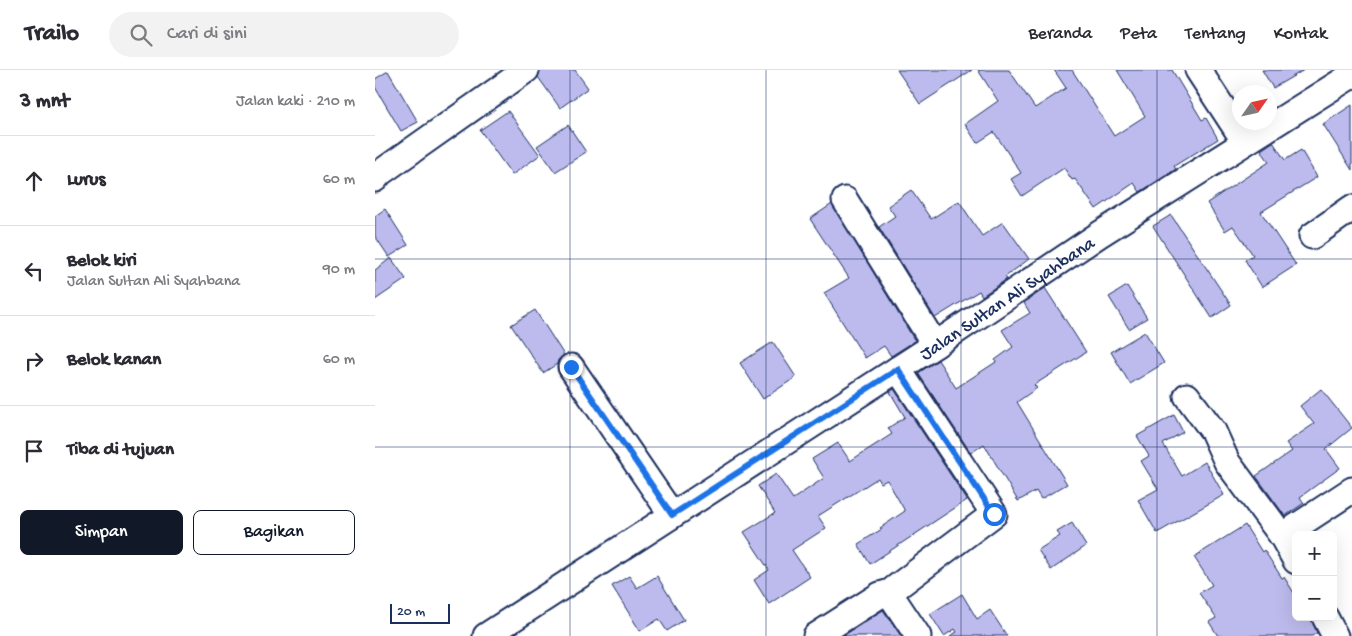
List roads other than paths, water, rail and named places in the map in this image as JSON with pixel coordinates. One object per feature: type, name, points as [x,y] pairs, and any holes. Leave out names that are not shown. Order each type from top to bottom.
[{"type":"street","points":[[375,179],[380,173],[526,70]]},
{"type":"street","points":[[1198,70],[1245,142]]},
{"type":"street","name":"Jalan Sultan Ali Syahbana","points":[[486,636],[935,345],[1100,234],[1352,75]]},
{"type":"street","points":[[845,200],[935,345]]},
{"type":"street","points":[[1313,236],[1352,208]]},
{"type":"street","points":[[571,367],[672,515]]},
{"type":"street","points":[[816,636],[880,595],[892,593],[994,514],[898,369]]},
{"type":"street","points":[[1187,396],[1213,431],[1227,462],[1282,536],[1292,554]]},
{"type":"street","points":[[1282,536],[1352,490]]},
{"type":"street","points":[[892,593],[894,600],[918,636]]},
{"type":"street","points":[[1327,621],[1335,636]]}]
